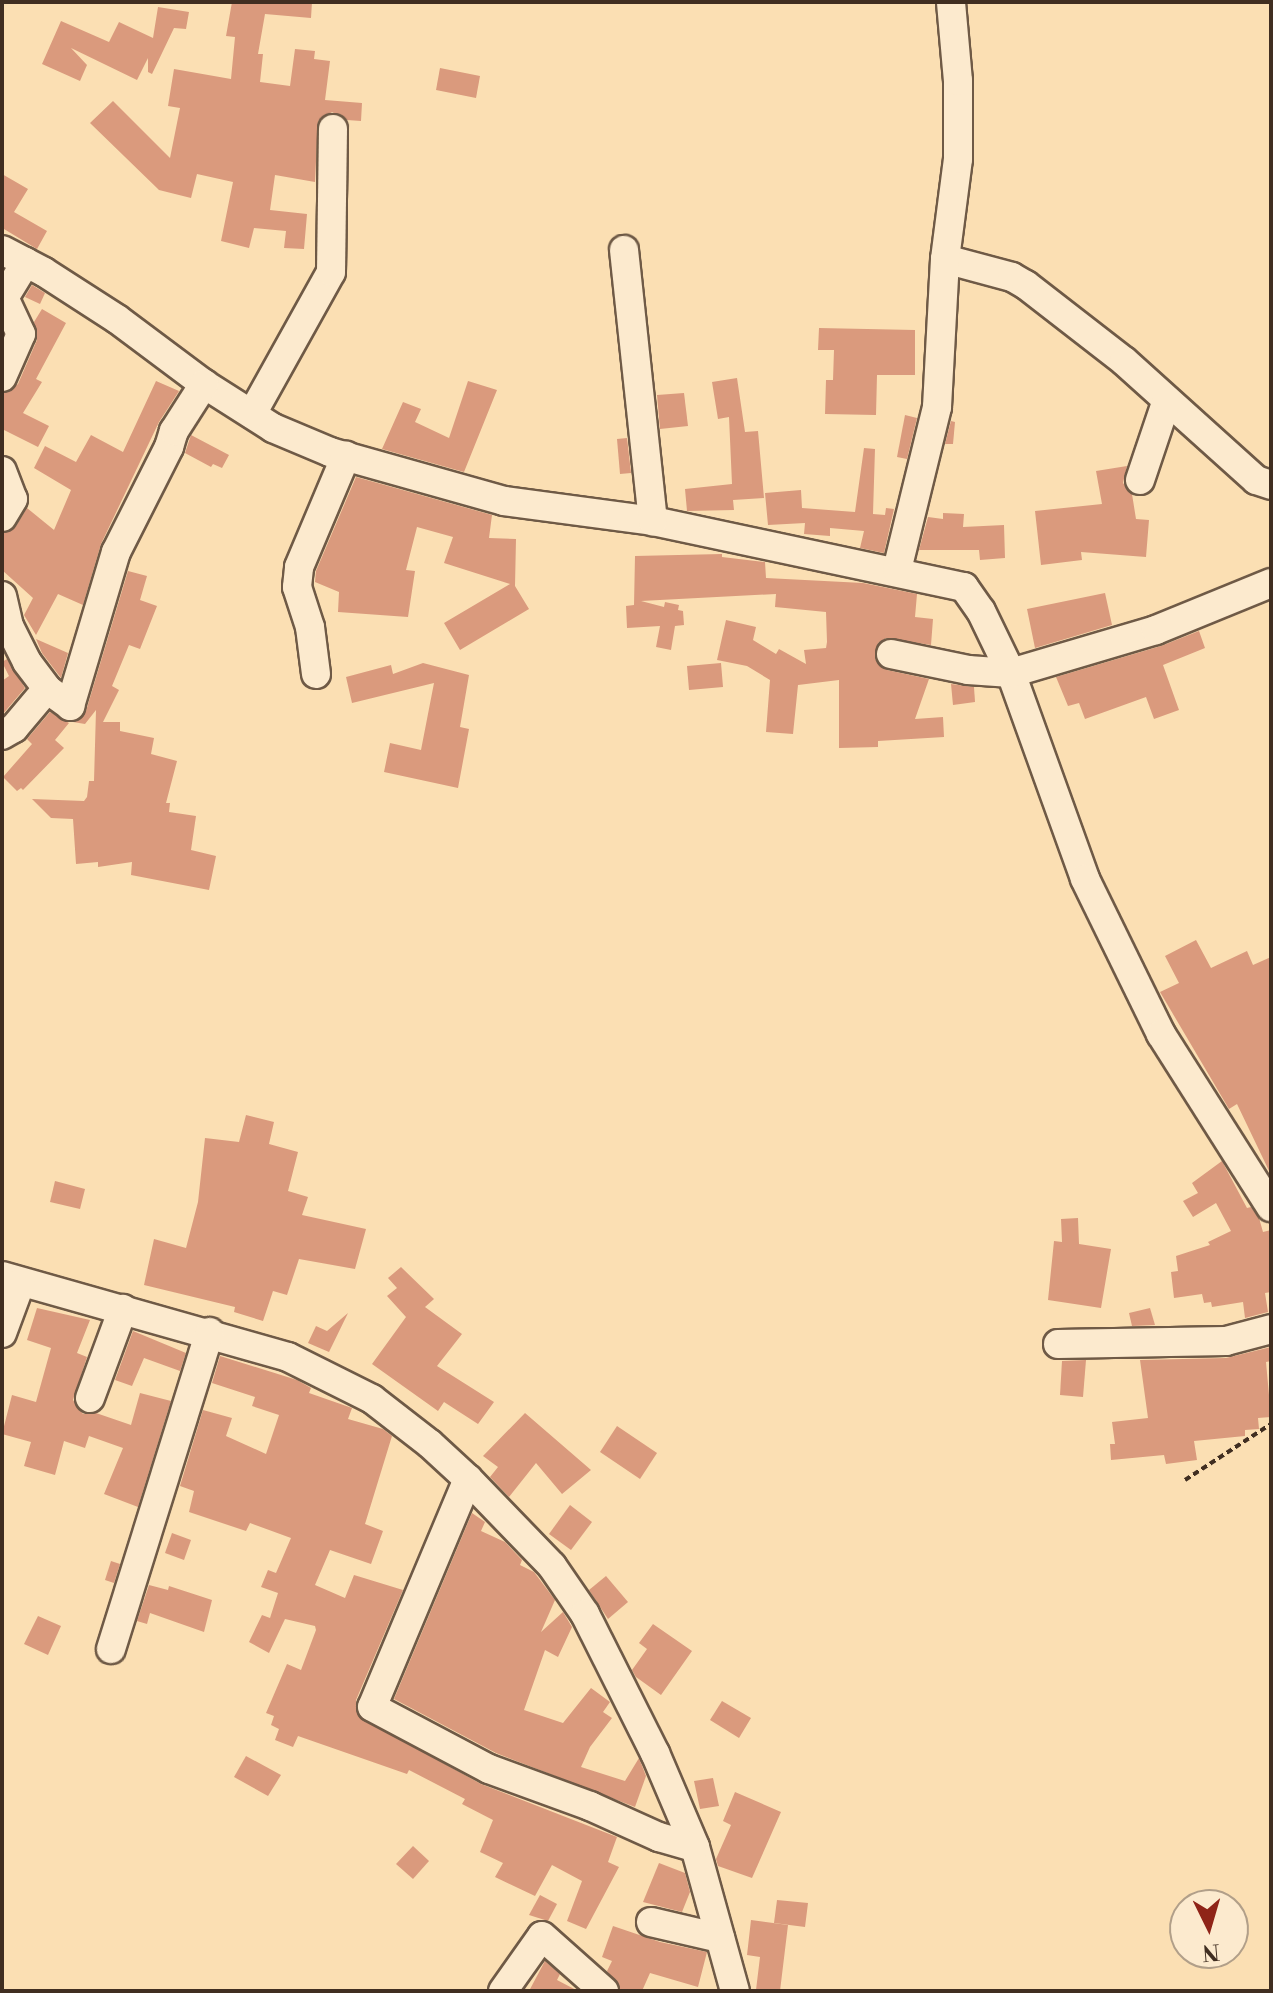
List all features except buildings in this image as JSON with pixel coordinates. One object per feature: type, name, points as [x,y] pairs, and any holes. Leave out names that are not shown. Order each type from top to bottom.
[{"type":"street","points":[[897,570],[937,407],[945,259],[958,159],[958,81],[951,2]]},
{"type":"street","points":[[252,414],[331,272],[333,129]]},
{"type":"street","points":[[624,250],[653,521]]},
{"type":"street","points":[[2,377],[21,334],[4,298],[14,256],[117,319],[204,384],[273,428],[346,456],[504,501],[653,521],[897,570],[964,587],[981,611],[1011,673],[1085,879],[1161,1034],[1271,1207]]},
{"type":"street","points":[[945,259],[1003,274],[1026,285],[1124,361],[1256,480],[1271,485]]},
{"type":"street","points":[[2,596],[9,626],[27,662],[47,689],[67,707],[71,705],[116,552],[169,447],[174,431],[204,384]]},
{"type":"street","points":[[1140,480],[1167,400]]},
{"type":"street","points":[[316,674],[310,627],[297,587],[299,567],[346,456]]},
{"type":"street","points":[[2,471],[13,499],[2,517]]},
{"type":"street","points":[[891,654],[974,671],[1011,673],[1156,630],[1271,583]]},
{"type":"street","points":[[2,735],[14,728],[47,689]]},
{"type":"street","points":[[2,1333],[11,1279],[210,1332],[288,1357],[354,1389],[430,1444],[468,1479],[572,1591],[655,1753],[695,1847],[735,1991]]},
{"type":"street","points":[[90,1398],[123,1309]]},
{"type":"street","points":[[1058,1344],[1226,1341],[1271,1329]]},
{"type":"street","points":[[111,1649],[210,1332]]},
{"type":"street","points":[[468,1479],[372,1707],[489,1769],[590,1806],[659,1837],[695,1847]]},
{"type":"street","points":[[651,1922],[720,1938]]},
{"type":"street","points":[[503,1991],[542,1936],[604,1991]]},
{"type":"path","points":[[1185,1480],[1271,1424]]}]
